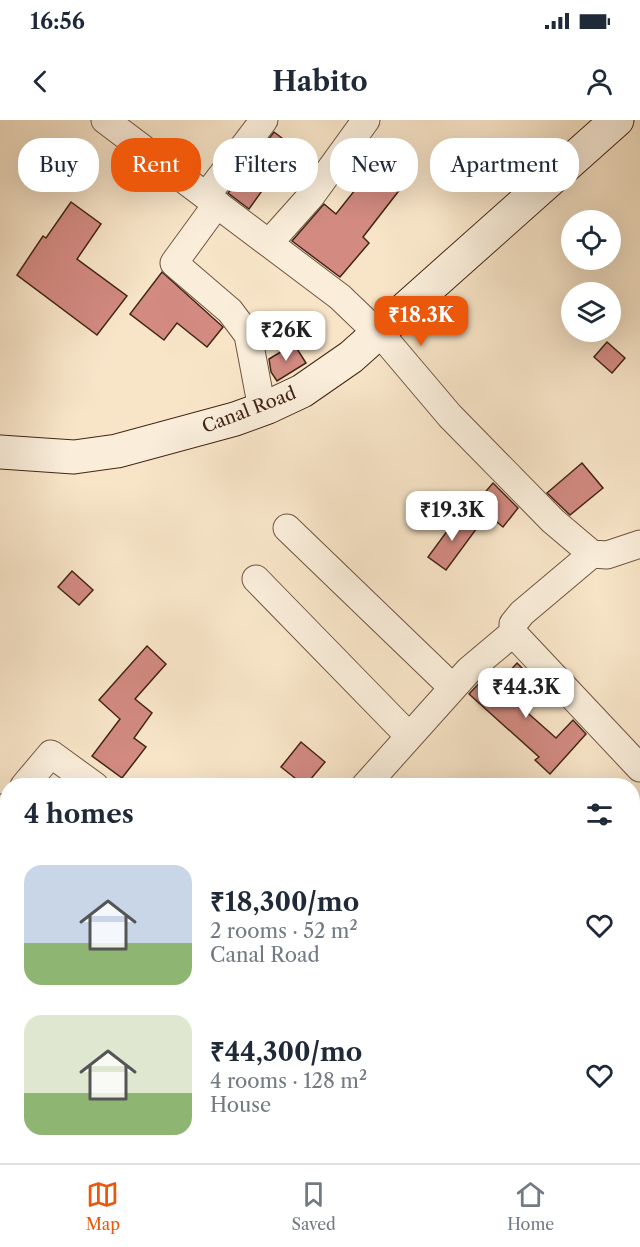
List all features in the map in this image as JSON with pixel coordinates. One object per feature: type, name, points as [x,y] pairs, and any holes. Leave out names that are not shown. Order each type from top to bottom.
[{"type":"street","points":[[262,409],[248,335],[230,311],[174,263],[264,120]]},
{"type":"street","points":[[269,243],[311,196],[366,120]]},
{"type":"street","name":"Canal Road","points":[[0,452],[74,457],[117,451],[262,409],[302,391],[351,357],[384,338],[617,120]]},
{"type":"street","points":[[118,124],[212,200],[340,297],[384,338],[450,416],[554,521],[592,554],[607,555],[640,544]]},
{"type":"street","points":[[287,528],[452,687]]},
{"type":"street","points":[[592,554],[522,613],[513,624],[513,633],[640,768]]},
{"type":"street","points":[[256,579],[409,736]]},
{"type":"street","points":[[372,778],[452,687],[513,633]]},
{"type":"street","points":[[31,778],[51,754],[84,778]]},
{"type":"building","points":[[274,132],[282,138],[269,138]]},
{"type":"building","points":[[229,192],[261,192],[249,209]]},
{"type":"building","points":[[353,192],[398,192],[363,237],[369,243],[340,277],[292,241],[324,204],[336,214]]},
{"type":"building","points":[[71,202],[101,224],[77,259],[127,296],[97,335],[17,275],[43,236],[46,238]]},
{"type":"building","points":[[162,272],[223,327],[207,347],[177,323],[164,340],[130,314]]},
{"type":"building","points":[[607,342],[625,358],[612,373],[594,357]]},
{"type":"building","points":[[294,344],[306,363],[277,381],[271,372],[269,359]]},
{"type":"building","points":[[582,463],[603,488],[570,515],[547,493]]},
{"type":"building","points":[[493,483],[518,508],[503,527],[475,504]]},
{"type":"building","points":[[459,515],[477,528],[446,570],[428,557]]},
{"type":"building","points":[[72,571],[93,590],[79,605],[58,587]]},
{"type":"building","points":[[147,646],[166,664],[135,699],[152,713],[134,738],[146,747],[122,778],[92,756],[120,719],[99,700]]},
{"type":"building","points":[[517,663],[532,678],[512,699],[556,738],[573,720],[586,734],[550,774],[535,760],[539,757],[469,694],[486,676],[496,686]]},
{"type":"building","points":[[301,742],[325,762],[312,778],[295,778],[281,767]]}]
